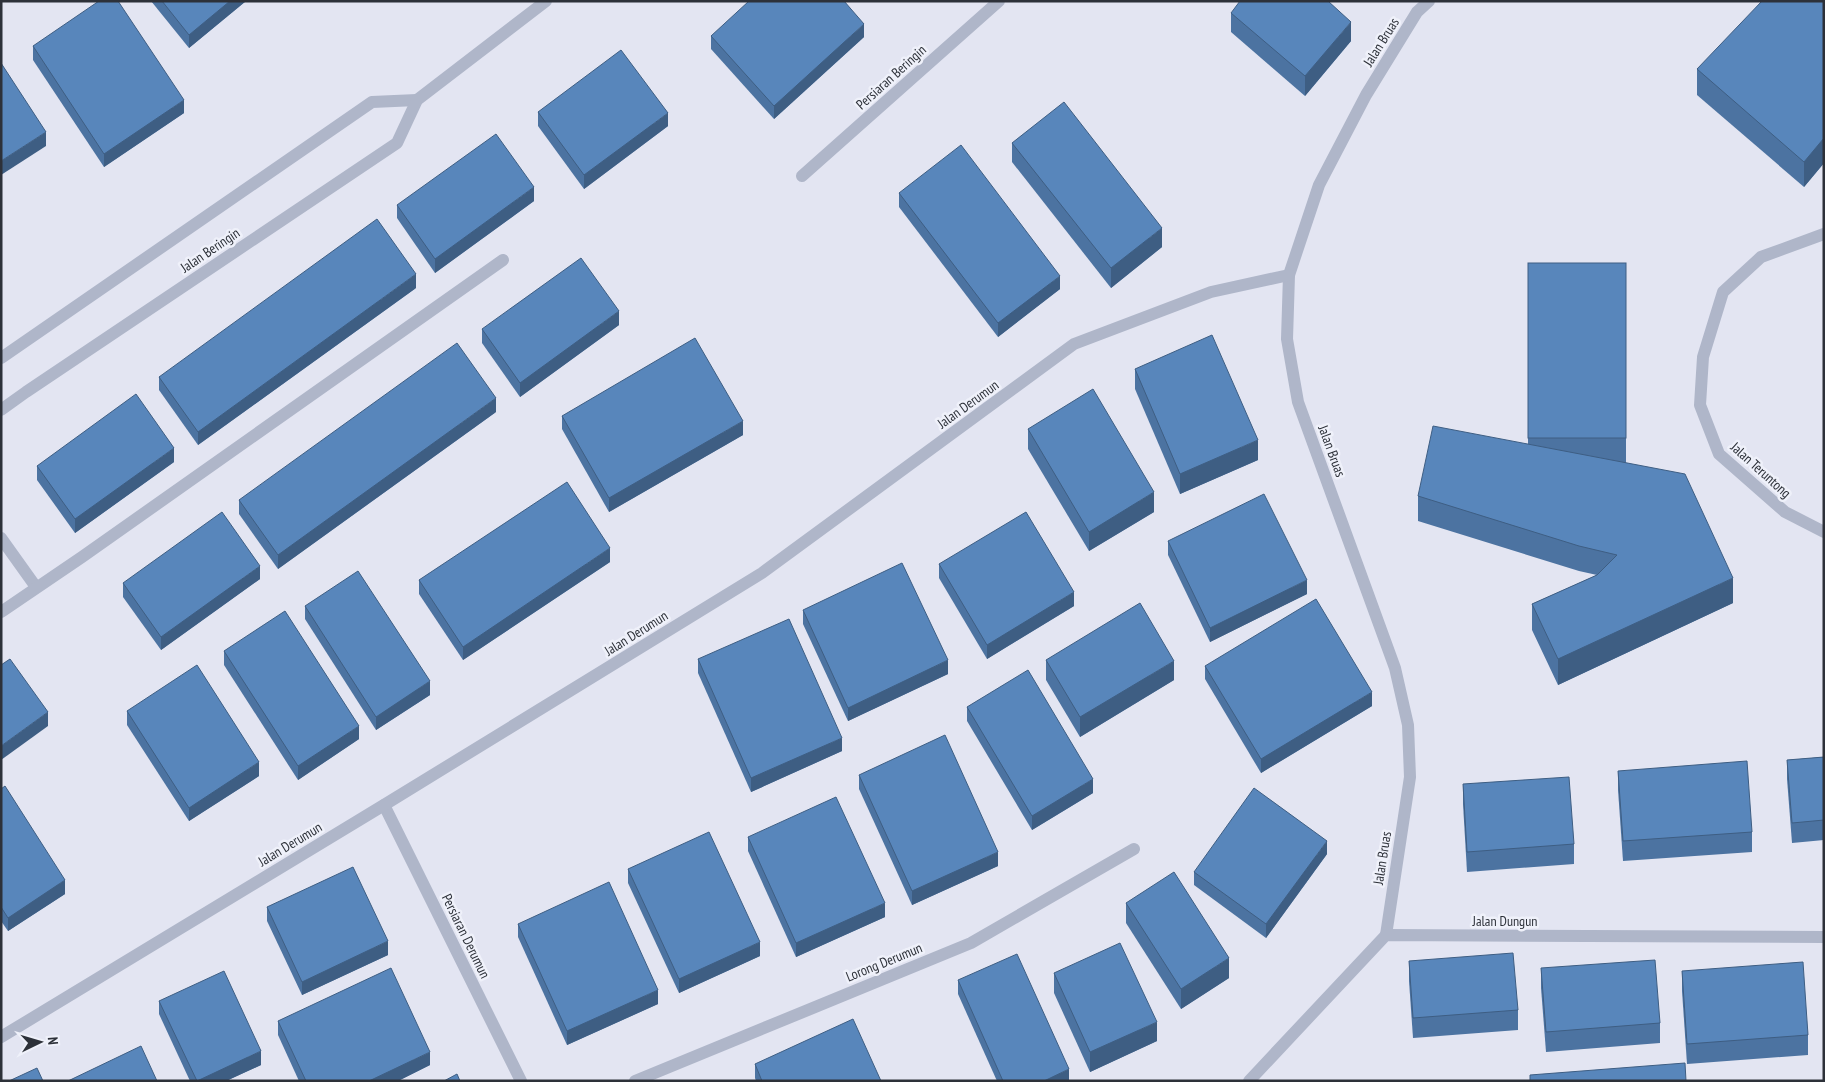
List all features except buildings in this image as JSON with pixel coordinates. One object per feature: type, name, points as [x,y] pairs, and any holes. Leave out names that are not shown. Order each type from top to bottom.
[{"type":"street","name":"Jalan Beringin","points":[[1,410],[398,143],[417,100],[546,1]]},
{"type":"street","name":"Persiaran Beringin","points":[[802,176],[1000,1]]},
{"type":"street","name":"Jalan Bruas","points":[[1386,935],[1410,777],[1408,725],[1395,668],[1298,402],[1287,339],[1289,275],[1318,185],[1366,95],[1417,12],[1428,1]]},
{"type":"street","points":[[1,358],[372,102],[417,100]]},
{"type":"street","name":"Jalan Teruntong","points":[[1824,234],[1760,257],[1723,292],[1703,357],[1700,406],[1719,454],[1785,512],[1824,532]]},
{"type":"street","points":[[1,612],[503,260]]},
{"type":"street","name":"Jalan Derumun","points":[[1,1037],[762,573],[1074,344],[1211,292],[1289,275]]},
{"type":"street","points":[[1,538],[36,587]]},
{"type":"street","name":"Persiaran Derumun","points":[[384,805],[521,1081]]},
{"type":"street","name":"Lorong Derumun","points":[[634,1081],[971,943],[1134,849]]},
{"type":"street","points":[[1249,1081],[1386,935]]},
{"type":"street","name":"Jalan Dungun","points":[[1386,935],[1824,937]]}]
